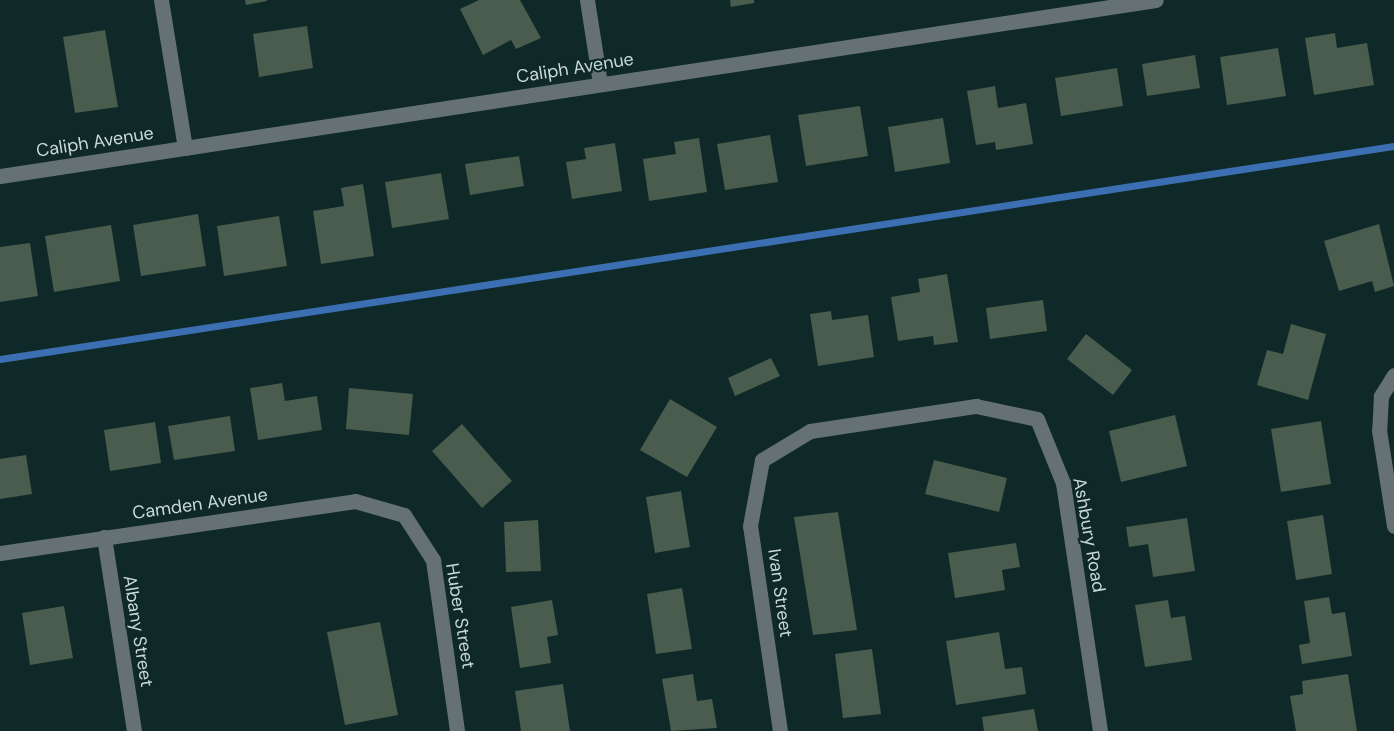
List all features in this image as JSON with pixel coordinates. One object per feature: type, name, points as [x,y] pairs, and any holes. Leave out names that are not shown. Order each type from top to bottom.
[{"type":"street","points":[[161,0],[185,148]]},
{"type":"street","points":[[587,0],[600,83]]},
{"type":"street","name":"Caliph Avenue","points":[[0,176],[1156,0]]},
{"type":"street","points":[[1394,375],[1381,396],[1379,429],[1394,526]]},
{"type":"street","name":"Ashbury Road","points":[[762,460],[810,431],[954,409],[976,406],[1037,418],[1064,483],[1100,731]]},
{"type":"street","name":"Ivan Street","points":[[762,460],[750,526],[780,731]]},
{"type":"street","name":"Camden Avenue","points":[[0,553],[355,501],[404,515]]},
{"type":"street","name":"Huber Street","points":[[404,515],[434,560],[458,731]]},
{"type":"street","name":"Albany Street","points":[[104,537],[134,731]]},
{"type":"building","points":[[245,0],[267,0],[267,1],[246,5]]},
{"type":"building","points":[[479,0],[520,0],[541,38],[516,49],[511,40],[483,55],[460,9]]},
{"type":"building","points":[[730,0],[754,0],[754,3],[731,7]]},
{"type":"building","points":[[307,26],[313,68],[259,77],[253,34]]},
{"type":"building","points":[[105,30],[118,107],[75,113],[63,37]]},
{"type":"building","points":[[1335,33],[1337,48],[1367,43],[1374,85],[1314,95],[1305,38]]},
{"type":"building","points":[[1278,48],[1286,96],[1227,105],[1220,57]]},
{"type":"building","points":[[1195,55],[1200,88],[1147,96],[1142,64]]},
{"type":"building","points":[[1117,68],[1123,106],[1061,116],[1055,78]]},
{"type":"building","points":[[995,86],[998,108],[1026,103],[1033,144],[996,150],[995,142],[976,145],[967,91]]},
{"type":"building","points":[[860,106],[868,156],[806,166],[798,115]]},
{"type":"building","points":[[943,118],[950,163],[895,172],[888,127]]},
{"type":"building","points":[[770,135],[778,182],[725,190],[717,144]]},
{"type":"building","points":[[699,138],[707,192],[649,201],[643,159],[676,154],[674,142]]},
{"type":"building","points":[[615,143],[622,191],[572,199],[566,162],[586,159],[584,148]]},
{"type":"building","points":[[519,156],[524,186],[470,195],[465,164]]},
{"type":"building","points":[[441,173],[449,219],[392,228],[385,182]]},
{"type":"building","points":[[363,184],[374,256],[321,264],[313,211],[344,206],[341,188]]},
{"type":"building","points":[[198,214],[206,266],[141,276],[133,225]]},
{"type":"building","points":[[279,216],[287,266],[224,276],[217,226]]},
{"type":"building","points":[[1379,224],[1394,286],[1375,292],[1372,281],[1339,291],[1324,241]]},
{"type":"building","points":[[111,225],[120,281],[54,292],[45,236]]},
{"type":"building","points":[[30,243],[38,296],[0,302],[0,247]]},
{"type":"building","points":[[947,274],[958,342],[934,345],[933,336],[898,341],[891,297],[920,292],[918,279]]},
{"type":"building","points":[[1043,300],[1047,331],[990,339],[986,308]]},
{"type":"building","points":[[831,311],[832,320],[868,315],[874,357],[818,366],[810,314]]},
{"type":"building","points":[[1291,324],[1326,334],[1308,400],[1257,385],[1267,350],[1283,354]]},
{"type":"building","points":[[1086,334],[1132,370],[1113,395],[1067,359]]},
{"type":"building","points":[[771,358],[780,376],[735,396],[728,378]]},
{"type":"building","points":[[282,383],[285,401],[317,396],[322,430],[258,440],[250,388]]},
{"type":"building","points":[[349,388],[413,394],[409,435],[346,429]]},
{"type":"building","points":[[670,399],[717,427],[687,477],[640,450]]},
{"type":"building","points":[[1175,415],[1187,466],[1121,482],[1109,431]]},
{"type":"building","points":[[230,416],[235,451],[174,460],[168,426]]},
{"type":"building","points":[[1321,421],[1331,484],[1281,492],[1271,429]]},
{"type":"building","points":[[155,422],[161,463],[110,471],[104,430]]},
{"type":"building","points":[[462,424],[512,481],[482,508],[432,451]]},
{"type":"building","points":[[26,455],[32,494],[0,499],[0,459]]},
{"type":"building","points":[[934,460],[1007,478],[999,512],[925,494]]},
{"type":"building","points":[[681,491],[690,547],[655,553],[646,497]]},
{"type":"building","points":[[838,512],[857,630],[813,635],[794,517]]},
{"type":"building","points":[[1323,515],[1332,574],[1296,580],[1287,521]]},
{"type":"building","points":[[1187,518],[1195,571],[1153,577],[1148,544],[1129,547],[1126,527]]},
{"type":"building","points":[[538,520],[541,571],[506,572],[504,522]]},
{"type":"building","points":[[1016,543],[1020,567],[1002,570],[1005,590],[955,598],[948,553]]},
{"type":"building","points":[[682,588],[692,649],[656,654],[647,594]]},
{"type":"building","points":[[1329,597],[1332,614],[1345,612],[1352,656],[1302,664],[1299,645],[1310,643],[1304,601]]},
{"type":"building","points":[[552,600],[558,635],[547,637],[551,663],[520,668],[511,607]]},
{"type":"building","points":[[1168,600],[1171,618],[1185,616],[1192,660],[1145,667],[1135,605]]},
{"type":"building","points":[[64,606],[73,658],[30,665],[22,613]]},
{"type":"building","points":[[380,622],[398,715],[345,725],[327,632]]},
{"type":"building","points":[[999,632],[1005,669],[1022,667],[1026,694],[956,705],[946,641]]},
{"type":"building","points":[[872,649],[881,714],[843,718],[835,654]]},
{"type":"building","points":[[693,674],[697,701],[712,699],[717,728],[671,731],[662,679]]},
{"type":"building","points":[[1348,674],[1357,731],[1296,731],[1290,696],[1303,694],[1302,681]]},
{"type":"building","points":[[563,684],[570,731],[521,731],[515,691]]},
{"type":"building","points":[[1034,709],[1038,731],[984,731],[982,717]]},
{"type":"waterway","points":[[0,359],[1394,146]]}]
